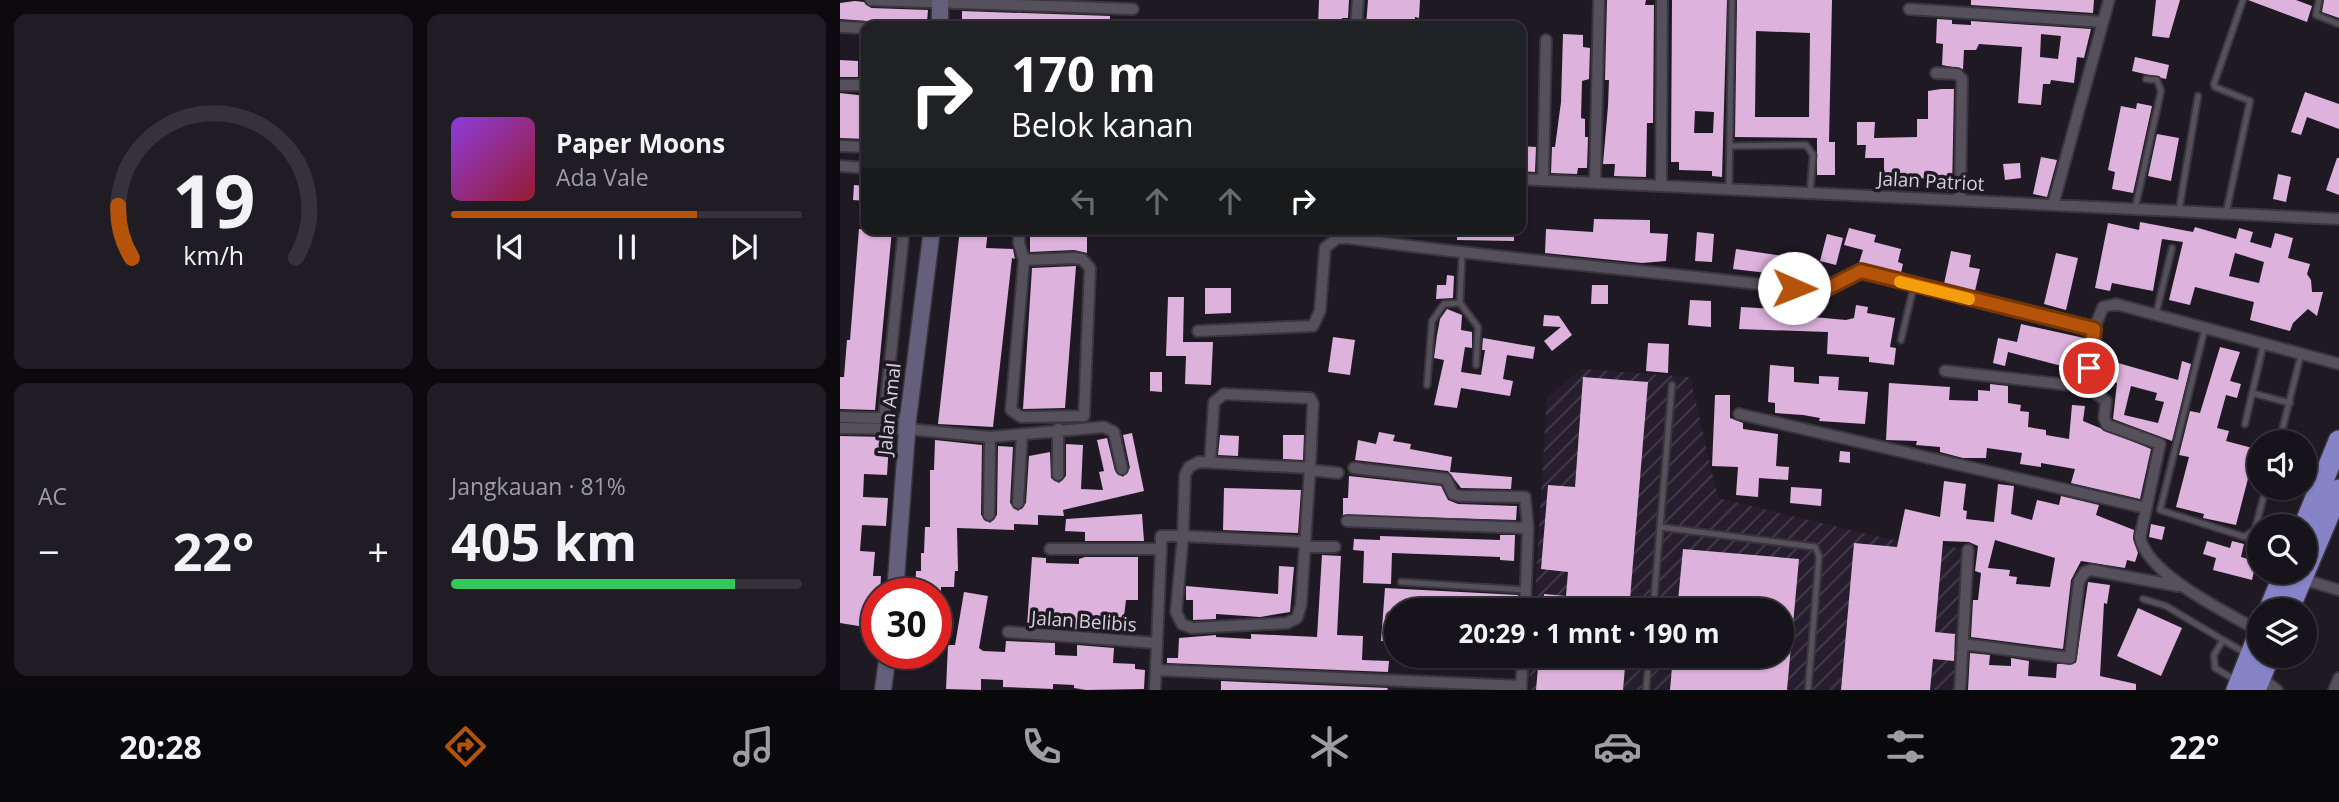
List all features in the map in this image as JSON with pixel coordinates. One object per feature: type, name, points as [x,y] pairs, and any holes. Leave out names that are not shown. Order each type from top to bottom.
[{"type":"highway","points":[[2309,514],[2339,441]]},
{"type":"highway","points":[[2317,528],[2339,490]]},
{"type":"highway","points":[[2254,686],[2258,668]]},
{"type":"street","points":[[871,0],[1133,9]]},
{"type":"street","points":[[1356,21],[1358,0]]},
{"type":"street","points":[[1595,183],[1599,0]]},
{"type":"street","points":[[1661,186],[1662,0]]},
{"type":"street","points":[[2053,205],[2109,0]]},
{"type":"street","points":[[940,2],[940,21]]},
{"type":"street","points":[[1909,9],[2102,22]]},
{"type":"street","points":[[840,27],[861,28]]},
{"type":"street","points":[[1544,180],[1546,40]]},
{"type":"street","points":[[1936,72],[1957,74],[1962,79],[1960,200]]},
{"type":"street","points":[[840,85],[861,85]]},
{"type":"street","points":[[840,146],[861,147]]},
{"type":"street","points":[[840,166],[861,168]]},
{"type":"street","name":"Jalan Patriot","points":[[1526,179],[2339,219]]},
{"type":"street","points":[[884,419],[903,235]]},
{"type":"street","name":"Jalan Amal","points":[[896,578],[908,424],[931,235]]},
{"type":"street","points":[[1019,235],[1024,260],[1011,410],[1021,417],[1084,416],[1090,268],[1082,259],[1074,258],[1024,260]]},
{"type":"street","points":[[1198,331],[1313,326],[1321,311],[1325,248],[1337,238],[1462,254],[1701,276],[1817,291],[1830,288],[1861,271],[2094,329]]},
{"type":"street","points":[[2087,387],[2094,329],[2106,304],[2156,314],[2339,364]]},
{"type":"street","points":[[1945,371],[2087,387],[2106,401],[2104,418],[2107,425],[2160,444],[2161,452],[2146,508],[2141,542],[2178,586]]},
{"type":"street","points":[[1210,462],[1214,402],[1218,396],[1310,398],[1313,403],[1310,469],[1304,544],[1301,611],[1294,621],[1192,628],[1182,624],[1176,612],[1185,475],[1189,467],[1210,462],[1310,469],[1338,473]]},
{"type":"street","points":[[1739,414],[2146,508]]},
{"type":"street","points":[[840,417],[884,419],[990,436],[1088,426],[1112,430],[1122,469]]},
{"type":"street","points":[[840,428],[908,424]]},
{"type":"street","points":[[1058,429],[1058,475]]},
{"type":"street","points":[[1018,503],[1022,434]]},
{"type":"street","points":[[989,515],[990,436]]},
{"type":"street","points":[[1354,468],[1444,479],[1453,494],[1460,496],[1524,496],[1527,501],[1528,528],[1526,598]]},
{"type":"street","points":[[1347,521],[1528,528]]},
{"type":"street","points":[[1156,690],[1161,536],[1335,547]]},
{"type":"street","points":[[1050,549],[1161,549]]},
{"type":"street","points":[[1959,690],[1968,550]]},
{"type":"street","points":[[1963,644],[2070,658],[2079,581],[2085,572],[2091,570],[2178,586],[2247,625]]},
{"type":"street","points":[[2317,583],[2339,590]]},
{"type":"street","name":"Jalan Belibis","points":[[1008,632],[1157,643]]},
{"type":"street","points":[[1156,670],[1521,688],[1522,668]]},
{"type":"street","points":[[883,690],[886,669]]},
{"type":"street","points":[[2334,690],[2339,678]]},
{"type":"lane","points":[[1729,189],[1732,0]]},
{"type":"lane","points":[[2226,213],[2250,101],[2214,84],[2243,0]]},
{"type":"lane","points":[[2319,0],[2316,15],[2339,24]]},
{"type":"lane","points":[[2135,209],[2161,91],[2157,80],[2146,79]]},
{"type":"lane","points":[[2179,211],[2198,96]]},
{"type":"lane","points":[[1731,146],[1806,145],[1813,155],[1810,193]]},
{"type":"lane","points":[[2156,314],[2172,248]]},
{"type":"lane","points":[[1462,254],[1460,303],[1478,327],[1476,365]]},
{"type":"lane","points":[[1901,340],[1914,285]]},
{"type":"lane","points":[[1427,385],[1432,321],[1444,304],[1460,303]]},
{"type":"lane","points":[[2205,328],[2160,510],[2245,537],[2255,529],[2263,500]]},
{"type":"lane","points":[[2245,424],[2264,342]]},
{"type":"lane","points":[[2283,430],[2301,354]]},
{"type":"lane","points":[[1654,598],[1672,385]]},
{"type":"lane","points":[[2252,393],[2290,403]]},
{"type":"lane","points":[[1660,527],[1812,545],[1817,550],[1808,690]]},
{"type":"lane","points":[[1401,582],[1526,590]]},
{"type":"lane","points":[[2143,599],[2166,606],[2223,640],[2247,650]]},
{"type":"lane","points":[[2223,640],[2214,655],[2213,665],[2254,686]]},
{"type":"lane","points":[[1646,690],[1648,668]]},
{"type":"shaded area","points":[[1582,369],[1690,377],[1718,498],[1888,539],[1967,549],[1956,690],[1529,690],[1530,668],[1794,668],[1794,598],[1535,598],[1547,397]]},
{"type":"building","points":[[1319,0],[1349,0],[1348,18],[1342,18],[1342,21],[1318,21]]},
{"type":"building","points":[[1368,0],[1420,0],[1419,18],[1415,17],[1415,21],[1366,21]]},
{"type":"building","points":[[1607,0],[1646,0],[1645,5],[1654,5],[1653,123],[1647,123],[1646,177],[1614,176],[1615,164],[1603,164],[1609,80],[1605,80]]},
{"type":"building","points":[[1672,0],[1727,0],[1722,177],[1712,176],[1712,171],[1679,170],[1679,162],[1671,162]],"holes":[[[1695,111],[1714,112],[1713,133],[1694,133]]]},
{"type":"building","points":[[1737,0],[1832,0],[1829,142],[1835,142],[1835,175],[1817,175],[1817,138],[1735,137]],"holes":[[[1756,31],[1810,33],[1809,117],[1755,117]]]},
{"type":"building","points":[[1971,0],[2094,0],[2093,13],[1971,5]]},
{"type":"building","points":[[2156,0],[2180,0],[2169,38],[2152,36]]},
{"type":"building","points":[[2248,0],[2296,0],[2312,6],[2307,22]]},
{"type":"building","points":[[2324,0],[2339,0],[2339,18],[2322,12]]},
{"type":"building","points":[[855,1],[864,2],[871,8],[928,10],[927,21],[840,19],[840,3]]},
{"type":"building","points":[[962,11],[1110,16],[1110,21],[962,21]]},
{"type":"building","points":[[1937,19],[1952,20],[1952,24],[1971,25],[1971,21],[2091,29],[2084,58],[2077,57],[2074,83],[2051,80],[2050,84],[2043,84],[2041,105],[2018,103],[2022,47],[1979,44],[1976,50],[1964,50],[1963,69],[1942,65],[1943,44],[1936,43]],"holes":[[[2041,34],[2061,36],[2058,59],[2040,57]]]},
{"type":"building","points":[[1563,34],[1583,35],[1583,47],[1590,48],[1589,79],[1582,81],[1581,118],[1585,119],[1585,137],[1588,137],[1587,168],[1578,168],[1577,174],[1551,173],[1552,147],[1555,147],[1561,102]]},
{"type":"building","points":[[2135,57],[2169,65],[2166,79],[2132,71]]},
{"type":"building","points":[[840,60],[858,61],[858,77],[840,77]]},
{"type":"building","points":[[1954,89],[1952,192],[1941,192],[1941,179],[1914,178],[1914,184],[1884,184],[1884,158],[1865,158],[1866,145],[1857,145],[1857,122],[1875,122],[1874,138],[1917,137],[1917,119],[1928,119],[1928,91]]},
{"type":"building","points":[[2305,92],[2339,104],[2339,129],[2307,117],[2301,135],[2291,132]]},
{"type":"building","points":[[840,93],[861,95],[861,139],[840,138]]},
{"type":"building","points":[[2137,103],[2152,106],[2133,193],[2112,189],[2115,172],[2108,170],[2121,106],[2136,109]]},
{"type":"building","points":[[2157,134],[2179,138],[2171,181],[2148,176]]},
{"type":"building","points":[[1526,146],[1536,147],[1535,172],[1526,171]]},
{"type":"building","points":[[2041,157],[2057,160],[2047,197],[2033,194]]},
{"type":"building","points":[[2339,158],[2339,195],[2326,190]]},
{"type":"building","points":[[2020,163],[2021,178],[2005,180],[2003,164]]},
{"type":"building","points":[[2278,174],[2291,177],[2286,202],[2273,199]]},
{"type":"building","points":[[854,185],[861,186],[861,201],[853,200]]},
{"type":"building","points":[[1594,219],[1650,220],[1650,233],[1668,234],[1666,261],[1642,263],[1545,253],[1546,229],[1593,232]]},
{"type":"building","points":[[2140,222],[2193,232],[2195,227],[2236,239],[2239,228],[2253,232],[2250,242],[2271,248],[2275,233],[2293,238],[2288,258],[2310,264],[2307,274],[2311,280],[2312,292],[2323,292],[2317,316],[2308,309],[2293,323],[2290,331],[2250,320],[2254,302],[2195,287],[2190,305],[2169,300],[2183,242],[2162,239],[2153,291],[2112,283],[2110,291],[2095,288],[2108,223],[2139,230]],"holes":[[[2235,253],[2264,262],[2259,283],[2229,276]]]},
{"type":"building","points":[[1849,228],[1876,235],[1874,242],[1901,249],[1898,262],[1903,264],[1901,273],[1859,263],[1863,250],[1844,245]]},
{"type":"building","points":[[859,229],[861,235],[892,235],[875,410],[840,409],[840,377],[844,377],[847,340],[850,340]]},
{"type":"building","points":[[1697,232],[1714,234],[1712,262],[1695,261]]},
{"type":"building","points":[[1827,234],[1843,238],[1836,265],[1820,261]]},
{"type":"building","points":[[959,235],[987,235],[986,248],[1013,249],[1015,259],[1012,258],[993,427],[938,424]]},
{"type":"building","points":[[1030,235],[1087,235],[1087,253],[1074,250],[1030,252]]},
{"type":"building","points":[[1457,235],[1514,235],[1514,241],[1457,240]]},
{"type":"building","points":[[1736,249],[1803,259],[1801,277],[1733,269]]},
{"type":"building","points":[[1951,251],[1971,255],[1969,267],[1980,269],[1975,291],[1944,284]]},
{"type":"building","points":[[2056,253],[2078,258],[2066,310],[2044,304]]},
{"type":"building","points":[[1076,266],[1065,408],[1023,409],[1032,268]]},
{"type":"building","points":[[1447,275],[1454,276],[1453,298],[1436,299],[1437,285],[1446,285]]},
{"type":"building","points":[[1592,285],[1608,285],[1608,304],[1591,304]]},
{"type":"building","points":[[1205,288],[1231,288],[1231,313],[1205,314]]},
{"type":"building","points":[[1168,297],[1184,297],[1183,342],[1213,342],[1211,385],[1185,384],[1186,356],[1166,356]]},
{"type":"building","points":[[1690,300],[1711,301],[1711,327],[1688,325]]},
{"type":"building","points":[[1856,305],[1868,307],[1867,313],[1895,318],[1890,347],[1896,348],[1894,365],[1869,362],[1869,357],[1827,354],[1828,332],[1739,329],[1741,307],[1792,310],[1791,315],[1846,320],[1854,318]]},
{"type":"building","points":[[1447,309],[1462,315],[1461,330],[1472,332],[1472,348],[1465,347],[1461,372],[1481,375],[1485,350],[1482,350],[1483,338],[1535,347],[1533,359],[1507,355],[1503,379],[1513,381],[1510,396],[1461,388],[1457,408],[1434,405],[1444,360],[1434,358],[1437,335],[1440,319]]},
{"type":"building","points":[[1544,315],[1559,316],[1572,335],[1552,351],[1544,341],[1561,327],[1543,326]]},
{"type":"building","points":[[2021,324],[2084,338],[2077,370],[2008,352],[2005,366],[1993,363],[1998,338],[2017,342]]},
{"type":"building","points":[[1333,337],[1355,340],[1350,375],[1328,372]]},
{"type":"building","points":[[1648,343],[1669,344],[1668,373],[1646,371]]},
{"type":"building","points":[[2220,347],[2240,352],[2230,381],[2241,384],[2237,398],[2226,395],[2217,428],[2229,431],[2226,441],[2247,447],[2247,483],[2236,525],[2203,518],[2204,514],[2176,507],[2189,457],[2179,455],[2190,411],[2200,413]]},
{"type":"building","points":[[2182,361],[2191,364],[2172,441],[2113,419],[2117,383],[2113,382],[2118,363],[2178,380]],"holes":[[[2131,386],[2157,393],[2155,400],[2164,402],[2158,423],[2124,415]]]},
{"type":"building","points":[[1770,365],[1794,367],[1794,382],[1819,384],[1819,376],[1839,377],[1838,390],[1868,392],[1865,424],[1819,421],[1820,418],[1775,413],[1775,403],[1768,402]]},
{"type":"building","points":[[1150,372],[1162,372],[1162,392],[1150,391]]},
{"type":"building","points":[[1583,377],[1648,382],[1630,598],[1544,598],[1544,594],[1566,596],[1568,572],[1541,569],[1548,485],[1575,487]]},
{"type":"building","points":[[1889,383],[1950,387],[1949,400],[1978,401],[1978,390],[1990,391],[1990,384],[2008,386],[2008,403],[2021,405],[2020,411],[2029,412],[2028,427],[2046,430],[2046,435],[2069,439],[2072,405],[2085,406],[2083,421],[2151,449],[2140,499],[2071,483],[2075,469],[2041,463],[2041,467],[2020,464],[2022,453],[1987,448],[1986,458],[1963,458],[1940,452],[1940,447],[1916,445],[1917,441],[1886,440]]},
{"type":"building","points":[[1715,395],[1730,395],[1730,418],[1743,423],[1743,429],[1778,434],[1776,466],[1789,467],[1788,480],[1759,478],[1758,497],[1736,495],[1738,467],[1712,466]]},
{"type":"building","points":[[1379,432],[1395,435],[1393,441],[1411,444],[1410,449],[1452,457],[1450,472],[1512,477],[1511,489],[1461,488],[1448,471],[1355,460],[1358,440],[1376,444]]},
{"type":"building","points":[[1132,433],[1144,491],[1063,510],[1064,516],[1038,515],[1038,525],[1014,524],[1014,530],[957,528],[958,571],[955,571],[954,587],[952,578],[916,578],[916,571],[921,571],[925,527],[930,527],[930,470],[934,470],[935,440],[982,445],[981,515],[990,523],[997,515],[998,446],[1013,447],[1010,503],[1018,511],[1026,503],[1029,456],[1050,452],[1051,478],[1059,483],[1066,476],[1066,444],[1083,445],[1081,489],[1103,490],[1099,472],[1104,471],[1097,440],[1107,438],[1115,471],[1123,477],[1130,468],[1123,435]]},
{"type":"building","points":[[1220,435],[1239,436],[1238,456],[1218,455]]},
{"type":"building","points":[[1283,435],[1304,435],[1303,460],[1283,459]]},
{"type":"building","points":[[840,436],[886,437],[886,444],[889,444],[887,475],[864,474],[863,497],[888,498],[886,526],[862,525],[860,551],[875,552],[873,576],[881,578],[861,578],[861,626],[840,623]]},
{"type":"building","points":[[1840,451],[1850,452],[1850,463],[1839,462]]},
{"type":"building","points":[[1349,476],[1441,486],[1448,500],[1458,504],[1517,506],[1516,520],[1343,515],[1343,498],[1348,498]]},
{"type":"building","points":[[1944,481],[1966,484],[1963,510],[1967,511],[1966,519],[1994,522],[1998,484],[2014,486],[2011,514],[2032,520],[2037,500],[2059,505],[2061,496],[2099,505],[2096,515],[2134,530],[2133,539],[2138,553],[2135,562],[2127,560],[2125,568],[2081,561],[2071,580],[2063,649],[1971,637],[1973,600],[1978,600],[1981,573],[1975,571],[1978,546],[1969,542],[1943,541],[1935,632],[1955,634],[1954,661],[1933,659],[1930,690],[1841,690],[1854,543],[1897,547],[1905,509],[1940,517]],"holes":[[[1995,540],[2055,558],[2050,587],[2016,584],[2017,577],[2009,576],[2010,570],[1988,568]]]},
{"type":"building","points":[[1791,487],[1822,489],[1821,506],[1790,503]]},
{"type":"building","points":[[1224,488],[1301,490],[1298,533],[1223,530]]},
{"type":"building","points":[[1142,514],[1144,541],[1085,541],[1085,532],[1065,531],[1066,519]]},
{"type":"building","points":[[2151,524],[2165,527],[2162,540],[2149,537]]},
{"type":"building","points":[[1500,535],[1515,535],[1514,561],[1500,560],[1500,557],[1392,553],[1391,584],[1363,583],[1364,551],[1353,550],[1354,539],[1380,540],[1380,536],[1500,540]]},
{"type":"building","points":[[2207,541],[2230,548],[2232,541],[2244,544],[2241,557],[2247,559],[2247,579],[2213,570],[2216,558],[2203,554]]},
{"type":"building","points":[[1683,549],[1799,559],[1794,614],[1794,598],[1678,598]]},
{"type":"building","points":[[1322,555],[1341,556],[1337,635],[1363,636],[1362,660],[1384,661],[1384,668],[1388,668],[1388,672],[1167,663],[1167,658],[1178,658],[1179,638],[1216,635],[1251,639],[1251,634],[1317,637]]},
{"type":"building","points":[[1032,557],[1046,558],[1046,563],[1079,564],[1079,559],[1085,557],[1138,557],[1138,600],[1126,600],[1122,632],[1027,626]]},
{"type":"building","points":[[1279,566],[1294,567],[1290,612],[1260,617],[1216,614],[1216,619],[1193,620],[1193,600],[1186,600],[1186,586],[1278,594]]},
{"type":"building","points":[[2088,582],[2110,585],[2107,604],[2104,603],[2100,676],[2136,684],[2136,690],[1968,690],[1970,653],[1990,655],[1989,665],[2011,666],[2011,658],[2029,661],[2028,676],[2056,678],[2057,664],[2076,663]]},
{"type":"building","points":[[1385,588],[1518,595],[1518,598],[1384,598]]},
{"type":"building","points":[[964,592],[988,596],[979,648],[983,651],[1005,652],[1006,641],[1055,643],[1055,655],[1077,656],[1077,645],[1114,648],[1113,663],[1135,664],[1135,669],[1145,670],[1144,689],[1086,690],[1074,688],[1074,685],[1053,684],[1053,689],[1003,687],[1003,680],[981,679],[981,690],[946,689],[947,669],[952,669],[952,645],[955,645]]},
{"type":"building","points":[[1384,601],[1384,641],[1381,641]]},
{"type":"building","points":[[2138,608],[2182,628],[2161,676],[2117,656]]},
{"type":"building","points":[[1538,668],[1625,668],[1623,690],[1536,690]]},
{"type":"building","points":[[1672,668],[1789,668],[1787,690],[1670,690]]},
{"type":"building","points":[[1221,681],[1388,688],[1221,690]]},
{"type":"slow traffic","points":[[1900,282],[1969,299]]},
{"type":"route","points":[[1794,288],[1822,291],[1861,271],[2094,329],[2089,368]]}]
